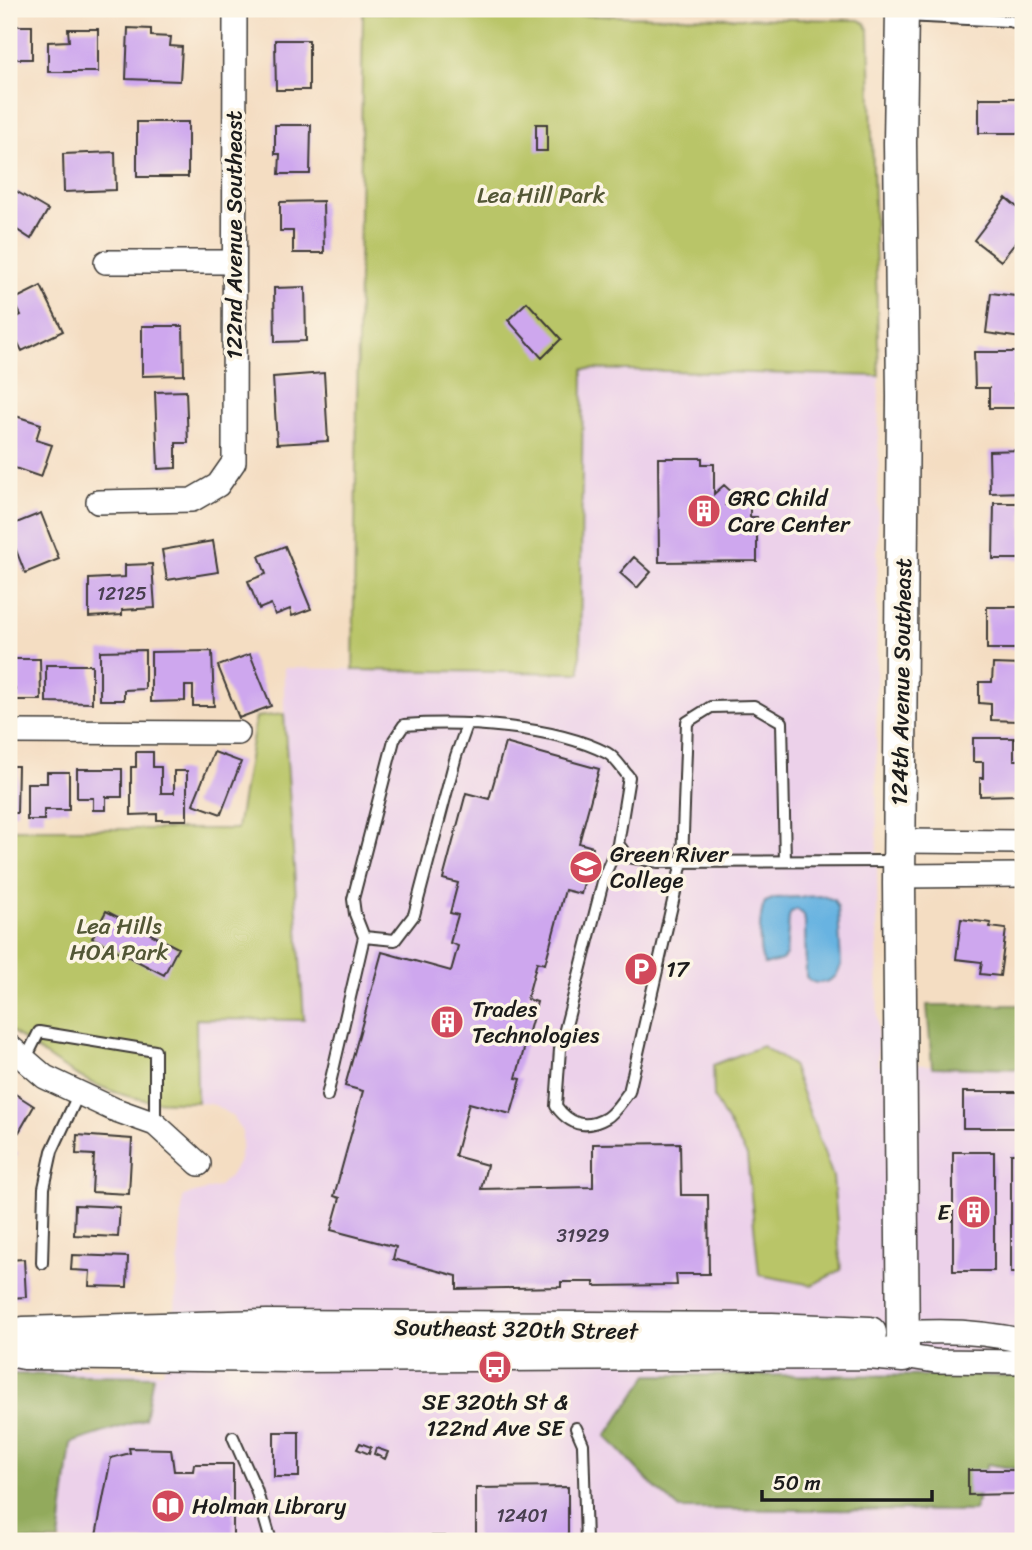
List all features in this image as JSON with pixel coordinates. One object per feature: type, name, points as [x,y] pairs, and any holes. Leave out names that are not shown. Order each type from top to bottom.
[{"type":"street","name":"122nd Avenue Southeast","points":[[98,502],[192,500],[218,485],[234,462],[235,9]]},
{"type":"street","name":"124th Avenue Southeast","points":[[902,12],[900,144],[903,397],[899,859],[903,1344]]},
{"type":"street","points":[[106,262],[233,262]]},
{"type":"street","points":[[9,732],[237,733]]},
{"type":"street","points":[[899,859],[1023,842]]},
{"type":"street","points":[[899,859],[1023,875]]},
{"type":"street","points":[[17,1053],[45,1077],[113,1109],[155,1124],[199,1164]]},
{"type":"street","name":"Southeast 320th Street","points":[[9,1335],[31,1332],[267,1326],[903,1344],[934,1361],[1023,1362]]},
{"type":"street","name":"Southeast 320th Street","points":[[9,1350],[26,1353],[281,1356],[869,1353],[965,1331],[995,1334],[1023,1341]]},
{"type":"lane","points":[[902,12],[1023,24]]},
{"type":"lane","points":[[327,1096],[363,937],[353,900],[394,740],[404,726],[434,723],[556,733],[610,754],[629,777],[618,844],[605,874],[560,1049],[556,1106],[566,1119],[584,1125],[608,1118],[629,1091],[682,862],[687,722],[711,706],[754,706],[782,722],[785,861]]},
{"type":"lane","points":[[363,937],[395,940],[414,915],[456,756],[467,726]]},
{"type":"lane","points":[[618,844],[628,857],[659,862],[899,859]]},
{"type":"lane","points":[[17,1053],[39,1032],[155,1051],[155,1124]]},
{"type":"lane","points":[[42,1263],[44,1188],[52,1151],[79,1093]]},
{"type":"lane","points":[[576,1428],[583,1444],[586,1541]]},
{"type":"lane","points":[[233,1437],[256,1489],[271,1541]]},
{"type":"shaded area","name":"Green River College","points":[[583,369],[879,376],[876,693],[878,1066],[899,1064],[1023,1069],[1023,1541],[9,1541],[9,1364],[163,1372],[175,1310],[183,1196],[218,1187],[230,1176],[238,1163],[242,1132],[233,1117],[215,1105],[197,1102],[196,1019],[304,1019],[284,714],[284,668],[580,673]]},
{"type":"green space","name":"Lea Hill Park","points":[[363,12],[859,20],[865,23],[869,31],[879,376],[583,369],[580,673],[353,670]]},
{"type":"green space","name":"Lea Hills HOA Park","points":[[284,714],[304,1020],[196,1019],[197,1102],[153,1101],[94,1084],[42,1053],[9,1029],[9,829],[237,829],[256,717]]},
{"type":"green space","points":[[927,1005],[1023,1005],[1023,1069],[932,1067]]},
{"type":"green space","points":[[762,1046],[792,1065],[833,1177],[841,1270],[812,1285],[759,1275],[747,1156],[714,1098],[713,1065]]},
{"type":"green space","points":[[9,1374],[153,1376],[145,1419],[71,1443],[59,1541],[9,1541]]},
{"type":"green space","points":[[648,1375],[1023,1376],[1023,1470],[987,1464],[974,1511],[680,1509],[652,1485],[606,1436]]},
{"type":"water","points":[[823,896],[834,900],[838,908],[841,965],[836,976],[821,983],[806,977],[805,922],[804,915],[797,909],[791,912],[789,917],[786,955],[782,960],[765,965],[762,960],[760,934],[765,902],[775,898]]},
{"type":"building","points":[[9,26],[32,26],[32,59],[9,59]]},
{"type":"building","points":[[128,28],[151,29],[151,36],[171,37],[170,46],[182,47],[180,81],[126,79]]},
{"type":"building","points":[[68,29],[98,29],[98,72],[48,72],[48,42],[69,41]]},
{"type":"building","points":[[275,40],[309,40],[309,90],[276,90]]},
{"type":"building","points":[[979,98],[1023,98],[1023,133],[979,133]]},
{"type":"building","points":[[137,122],[188,122],[188,177],[137,177]]},
{"type":"building","points":[[536,124],[547,124],[547,151],[536,151]]},
{"type":"building","points":[[275,125],[311,125],[310,174],[279,174],[280,154],[275,154]]},
{"type":"building","points":[[115,152],[116,190],[64,192],[63,154]]},
{"type":"building","points":[[9,187],[48,210],[31,239],[17,230],[9,244]]},
{"type":"building","points":[[1006,198],[1023,212],[1023,233],[1001,261],[974,240]]},
{"type":"building","points":[[323,201],[324,253],[293,253],[293,231],[280,231],[280,202]]},
{"type":"building","points":[[41,286],[63,331],[22,351],[9,325],[9,321],[21,315],[13,300]]},
{"type":"building","points":[[305,287],[306,341],[275,342],[274,288]]},
{"type":"building","points":[[991,293],[1023,297],[1022,338],[986,333]]},
{"type":"building","points":[[527,302],[561,339],[542,358],[508,320]]},
{"type":"building","points":[[142,326],[183,326],[184,375],[142,376]]},
{"type":"building","points":[[974,352],[1022,352],[1022,384],[1015,384],[1016,408],[989,408],[989,388],[975,388]]},
{"type":"building","points":[[324,373],[328,441],[277,444],[273,377]]},
{"type":"building","points":[[186,391],[188,443],[176,443],[176,468],[158,469],[155,392]]},
{"type":"building","points":[[9,414],[41,424],[36,440],[52,445],[41,477],[9,466]]},
{"type":"building","points":[[1023,450],[1023,492],[990,493],[989,451]]},
{"type":"building","name":"GRC Child Care Center","points":[[658,458],[702,458],[702,464],[714,464],[714,494],[724,485],[735,495],[726,505],[750,505],[750,517],[757,517],[757,561],[659,562]]},
{"type":"building","points":[[994,503],[1023,503],[1022,559],[993,559]]},
{"type":"building","points":[[41,513],[59,559],[25,573],[9,526]]},
{"type":"building","points":[[213,541],[218,572],[167,580],[162,550]]},
{"type":"building","points":[[285,546],[311,609],[292,616],[290,609],[275,615],[271,604],[259,609],[248,581],[266,574],[259,556]]},
{"type":"building","points":[[634,557],[651,572],[637,588],[620,573]]},
{"type":"building","points":[[152,564],[155,608],[122,610],[122,615],[89,617],[89,579],[125,577],[125,565]]},
{"type":"building","points":[[987,607],[1023,607],[1023,649],[987,649]]},
{"type":"building","points":[[145,650],[145,689],[124,690],[124,700],[100,700],[100,651]]},
{"type":"building","points":[[212,651],[214,706],[193,706],[193,686],[185,686],[185,701],[151,702],[151,652]]},
{"type":"building","points":[[250,654],[271,706],[239,718],[218,666]]},
{"type":"building","points":[[9,659],[40,659],[41,700],[15,700],[15,689],[9,689]]},
{"type":"building","points":[[993,664],[1023,665],[1023,700],[1018,700],[1017,721],[991,720],[991,704],[979,703],[979,682],[992,682]]},
{"type":"building","points":[[46,665],[92,665],[92,703],[46,702]]},
{"type":"building","points":[[973,738],[1014,738],[1014,760],[1023,760],[1023,782],[1018,782],[1018,795],[980,796],[983,762],[973,762]]},
{"type":"building","name":"Trades Technologies","points":[[505,743],[599,769],[579,843],[593,847],[581,894],[565,890],[545,964],[537,962],[527,999],[537,1002],[516,1078],[521,1079],[511,1114],[469,1103],[455,1156],[487,1165],[481,1189],[593,1187],[593,1144],[680,1143],[681,1195],[708,1195],[709,1274],[676,1274],[677,1285],[594,1286],[594,1282],[561,1282],[561,1287],[457,1289],[457,1276],[393,1259],[396,1247],[331,1230],[340,1198],[334,1196],[363,1091],[345,1086],[382,952],[451,971],[458,946],[450,943],[458,915],[450,913],[458,883],[443,879],[466,793],[489,799]]},
{"type":"building","points":[[136,752],[153,752],[153,767],[161,767],[161,793],[174,793],[174,771],[187,771],[187,820],[157,820],[157,814],[131,815],[131,767],[136,767]]},
{"type":"building","points":[[214,752],[241,762],[221,814],[193,804]]},
{"type":"building","points":[[9,766],[18,766],[17,813],[9,813]]},
{"type":"building","points":[[77,769],[122,769],[122,797],[106,797],[106,810],[93,810],[93,798],[77,798]]},
{"type":"building","points":[[47,772],[69,772],[69,810],[44,810],[44,820],[27,820],[27,783],[47,783]]},
{"type":"building","points":[[106,911],[178,948],[164,975],[92,938]]},
{"type":"building","points":[[961,919],[991,923],[990,927],[1006,929],[1000,976],[980,974],[982,962],[956,959]]},
{"type":"building","points":[[9,1090],[34,1106],[19,1132],[9,1126]]},
{"type":"building","points":[[963,1092],[1023,1092],[1023,1128],[963,1128]]},
{"type":"building","points":[[77,1135],[132,1139],[129,1194],[92,1192],[94,1155],[76,1154]]},
{"type":"building","points":[[9,1147],[18,1153],[9,1168]]},
{"type":"building","name":"E","points":[[953,1152],[994,1152],[994,1271],[953,1271]]},
{"type":"building","points":[[1011,1154],[1023,1154],[1023,1273],[1011,1273]]},
{"type":"building","points":[[75,1205],[120,1207],[118,1237],[74,1235]]},
{"type":"building","points":[[72,1255],[128,1257],[127,1287],[89,1286],[90,1271],[71,1270]]},
{"type":"building","points":[[24,1259],[26,1297],[9,1298],[9,1260]]},
{"type":"building","points":[[274,1432],[299,1432],[299,1477],[274,1477]]},
{"type":"building","points":[[360,1443],[371,1447],[369,1454],[357,1449]]},
{"type":"building","name":"Holman Library","points":[[129,1448],[171,1449],[174,1471],[193,1471],[194,1464],[233,1464],[233,1541],[95,1541],[111,1458],[130,1453]]},
{"type":"building","points":[[376,1448],[388,1452],[385,1459],[374,1454]]},
{"type":"building","points":[[968,1470],[1016,1470],[1016,1494],[968,1495]]},
{"type":"building","points":[[568,1487],[568,1541],[476,1541],[476,1488]]},
{"type":"building","points":[[375,1536],[445,1536],[445,1541],[375,1541]]},
{"type":"place","name":"GRC Child Care Center","points":[[704,511]]},
{"type":"place","name":"Green River College","points":[[586,867]]},
{"type":"place","name":"17","points":[[641,969]]},
{"type":"place","name":"Trades Technologies","points":[[447,1022]]},
{"type":"place","name":"E","points":[[974,1212]]},
{"type":"place","name":"SE 320th St & 122nd Ave SE","points":[[495,1367]]},
{"type":"place","name":"Holman Library","points":[[168,1506]]}]
